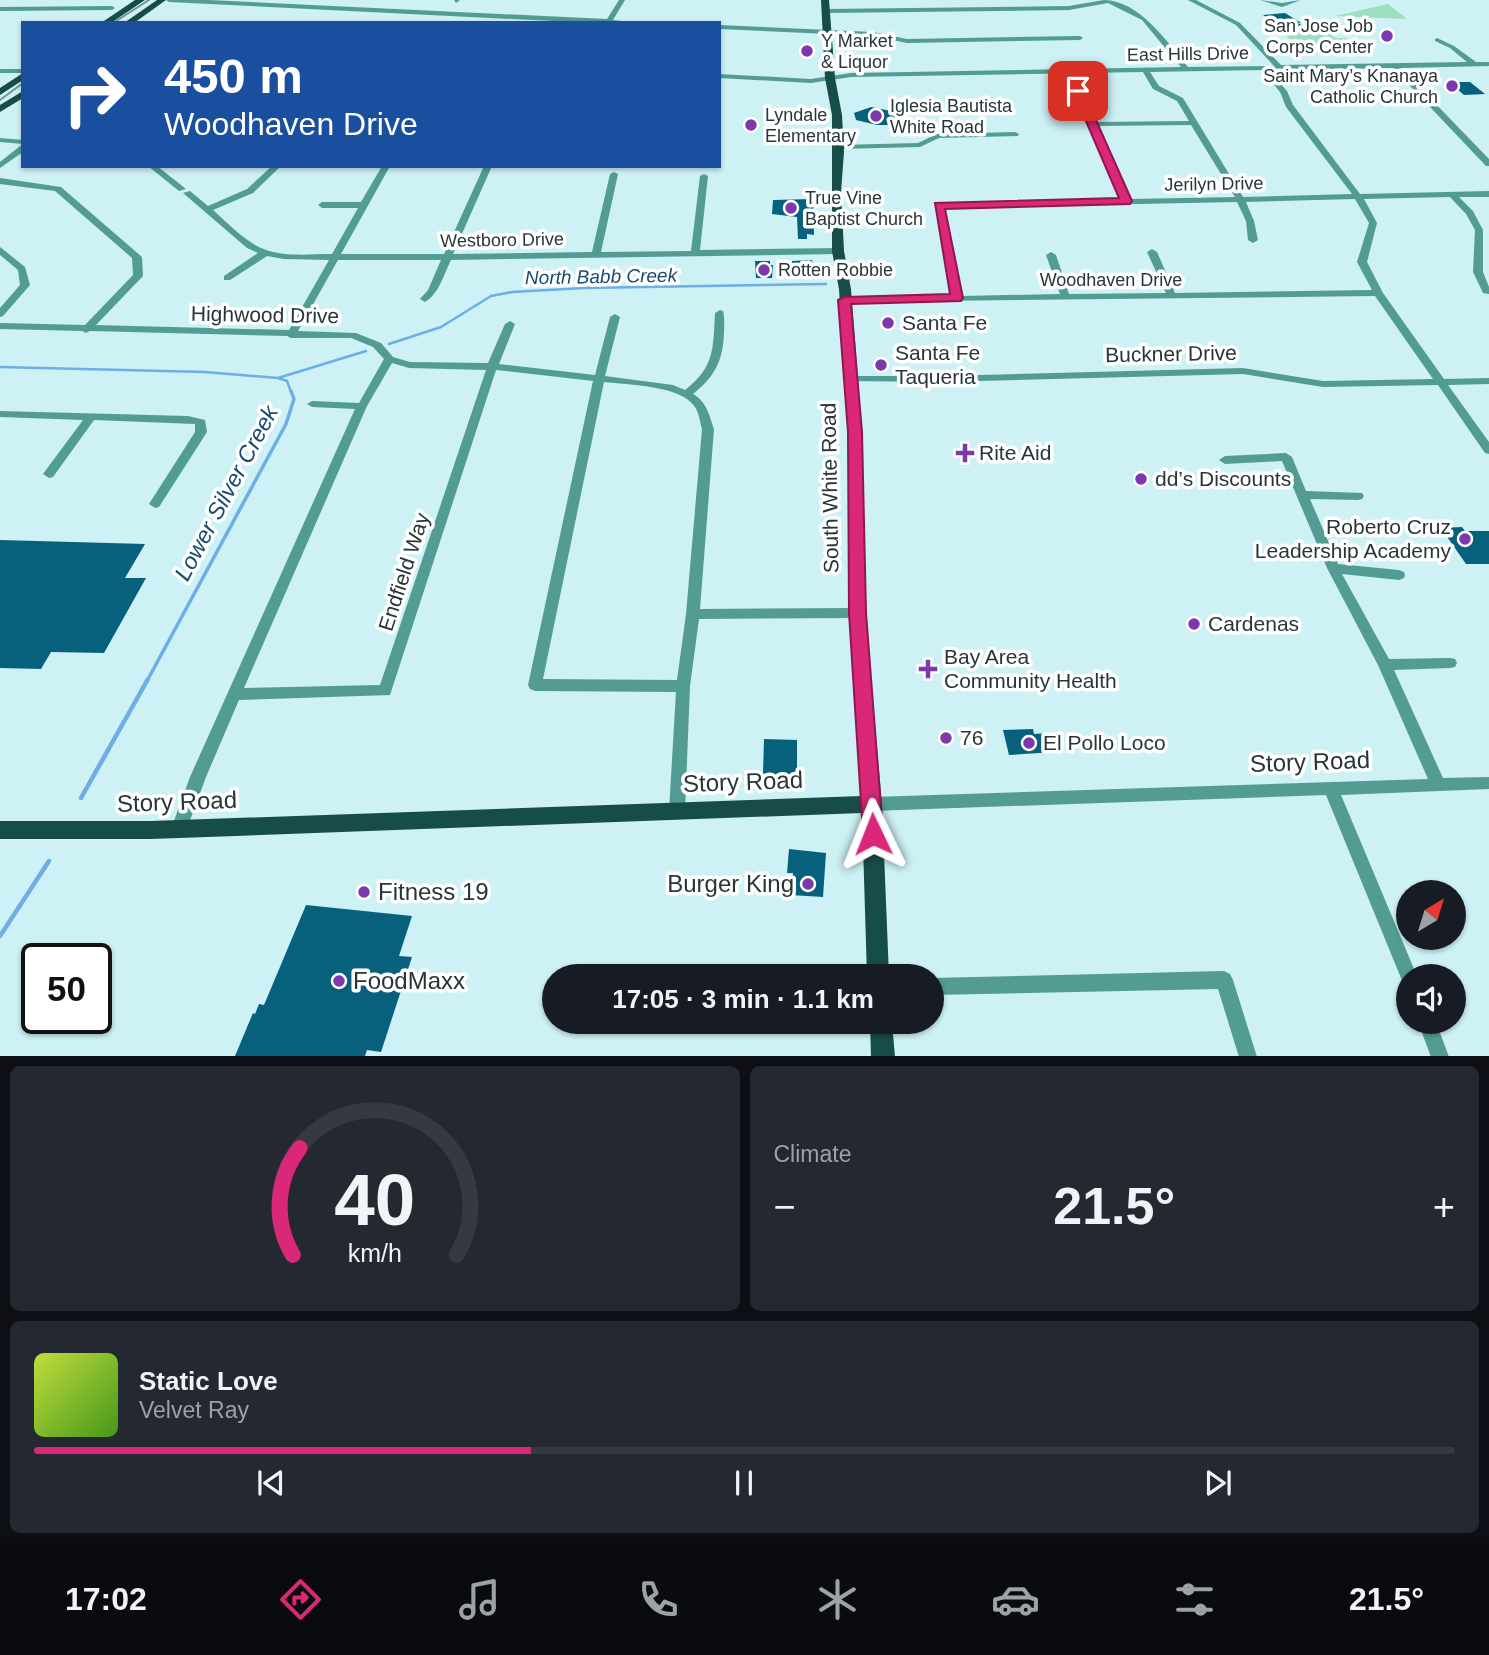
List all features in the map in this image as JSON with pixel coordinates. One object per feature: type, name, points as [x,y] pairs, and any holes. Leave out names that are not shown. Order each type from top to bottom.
[{"type":"main road","points":[[108,21],[141,0]]},
{"type":"main road","points":[[131,21],[162,0]]},
{"type":"main road","name":"South White Road","points":[[825,0],[830,78],[837,115],[839,147],[840,168],[836,192],[838,251],[852,379],[857,613],[872,804],[878,964]]},
{"type":"main road","points":[[0,92],[21,76]]},
{"type":"main road","points":[[0,109],[21,95]]},
{"type":"main road","name":"Story Road","points":[[0,830],[179,829],[872,804]]},
{"type":"main road","points":[[882,1034],[883,1056]]},
{"type":"street","points":[[169,0],[418,12],[499,20],[579,21],[609,21],[622,0]]},
{"type":"street","points":[[1191,0],[1238,24],[1280,68]]},
{"type":"street","points":[[1263,0],[1274,4],[1298,0]]},
{"type":"street","points":[[826,11],[1069,8],[1108,1],[1144,19],[1186,70]]},
{"type":"street","points":[[34,8],[43,2]]},
{"type":"street","points":[[0,9],[112,8]]},
{"type":"street","points":[[410,21],[418,12]]},
{"type":"street","points":[[721,27],[873,34],[907,41],[1080,38]]},
{"type":"street","points":[[1437,40],[1452,47],[1475,65]]},
{"type":"street","name":"East Hills Drive","points":[[721,76],[811,81],[851,75],[1489,64]]},
{"type":"street","points":[[1395,66],[1489,164]]},
{"type":"street","points":[[1264,68],[1358,197],[1373,223],[1362,262],[1378,293],[1489,450]]},
{"type":"street","points":[[0,71],[21,74]]},
{"type":"street","points":[[1146,71],[1156,87],[1181,100],[1240,200],[1250,221],[1253,240]]},
{"type":"street","points":[[1078,91],[1126,201]]},
{"type":"street","points":[[1092,124],[1194,122]]},
{"type":"street","points":[[839,147],[920,145],[937,136],[1015,134]]},
{"type":"street","points":[[0,140],[21,142]]},
{"type":"street","points":[[0,166],[21,150]]},
{"type":"street","points":[[158,168],[250,246],[264,253],[227,278]]},
{"type":"street","points":[[206,210],[250,191],[275,168]]},
{"type":"street","points":[[291,335],[384,168]]},
{"type":"street","points":[[425,299],[432,291],[487,168]]},
{"type":"street","points":[[596,256],[614,174]]},
{"type":"street","points":[[695,253],[704,176]]},
{"type":"street","points":[[0,181],[58,189],[137,257],[138,276],[86,330]]},
{"type":"street","name":"Jerilyn Drive","points":[[939,206],[1489,194]]},
{"type":"street","points":[[1452,195],[1470,213],[1479,230],[1478,272],[1488,291]]},
{"type":"street","points":[[322,205],[365,205]]},
{"type":"street","points":[[939,206],[957,298]]},
{"type":"street","points":[[0,250],[22,269],[25,285],[0,314]]},
{"type":"street","name":"Westboro Drive","points":[[264,253],[335,257],[448,257],[838,251]]},
{"type":"street","points":[[1152,252],[1171,294]]},
{"type":"street","points":[[1051,255],[1065,296]]},
{"type":"street","name":"Woodhaven Drive","points":[[845,300],[1378,293]]},
{"type":"street","points":[[677,811],[683,686],[693,614],[708,429],[702,408],[686,394],[713,370],[720,313]]},
{"type":"street","points":[[615,317],[535,685],[683,686]]},
{"type":"street","name":"Endfield Way","points":[[235,694],[384,691],[493,366],[510,324]]},
{"type":"street","name":"Highwood Drive","points":[[0,326],[352,335],[377,345],[389,359],[409,365],[493,366],[600,377],[673,388],[686,394]]},
{"type":"street","points":[[179,829],[198,777],[362,406],[389,359]]},
{"type":"street","name":"Buckner Drive","points":[[852,379],[1243,371],[1323,384],[1489,382]]},
{"type":"street","points":[[312,404],[362,406]]},
{"type":"street","points":[[0,414],[187,419],[201,422],[201,432],[155,505]]},
{"type":"street","points":[[49,474],[91,416]]},
{"type":"street","points":[[1225,460],[1286,457],[1333,568],[1385,665],[1438,784]]},
{"type":"street","points":[[1303,495],[1358,496]]},
{"type":"street","points":[[1333,568],[1399,575]]},
{"type":"street","points":[[693,614],[857,613]]},
{"type":"street","points":[[1385,665],[1450,663]]},
{"type":"street","name":"Story Road","points":[[872,804],[1489,783]]},
{"type":"street","points":[[1331,788],[1345,815],[1404,964]]},
{"type":"street","points":[[944,987],[1224,980],[1248,1056]]},
{"type":"street","points":[[1432,1034],[1440,1056]]},
{"type":"green space","points":[[1388,4],[1407,19],[1335,16]]},
{"type":"green space","points":[[1316,21],[1335,38],[1346,38],[1353,45],[1297,46],[1281,31],[1305,29]]},
{"type":"building","points":[[1285,13],[1303,26],[1285,29],[1263,15]]},
{"type":"building","name":"Saint Mary’s Knanaya Catholic Church","points":[[1449,82],[1470,82],[1485,94],[1464,95]]},
{"type":"building","name":"Iglesia Bautista White Road","points":[[871,107],[896,112],[899,119],[889,125],[856,120],[854,113]]},
{"type":"building","name":"True Vine Baptist Church","points":[[813,199],[814,235],[807,234],[807,239],[798,239],[797,217],[772,214],[773,200]]},
{"type":"building","name":"Rotten Robbie","points":[[812,260],[815,276],[794,277],[792,261]]},
{"type":"building","name":"Rotten Robbie","points":[[755,261],[770,261],[770,265],[773,265],[772,278],[756,278]]},
{"type":"building","points":[[1462,527],[1465,531],[1489,531],[1489,564],[1466,564],[1441,528]]},
{"type":"building","points":[[0,540],[145,544],[125,578],[146,578],[104,653],[51,652],[41,669],[0,668]]},
{"type":"building","name":"El Pollo Loco","points":[[1033,729],[1034,734],[1050,733],[1055,752],[1009,755],[1003,730]]},
{"type":"building","points":[[764,739],[797,740],[797,776],[763,774]]},
{"type":"building","name":"Burger King","points":[[789,849],[826,853],[823,897],[791,895],[793,873],[787,873]]},
{"type":"building","name":"FoodMaxx","points":[[306,905],[412,916],[399,956],[412,957],[381,1052],[367,1050],[365,1056],[235,1056],[253,1013],[255,1014],[259,1004],[264,1005]]},
{"type":"waterway","name":"North Babb Creek","points":[[389,344],[441,327],[491,296],[512,292],[584,288],[826,284]]},
{"type":"waterway","name":"North Babb Creek","points":[[278,378],[366,351]]},
{"type":"waterway","name":"Lower Silver Creek","points":[[0,367],[205,372],[278,378]]},
{"type":"waterway","name":"Lower Silver Creek","points":[[278,378],[287,381],[291,392]]},
{"type":"waterway","name":"Lower Silver Creek","points":[[147,681],[286,424],[294,399],[291,391]]},
{"type":"waterway","name":"Lower Silver Creek","points":[[81,798],[148,679]]},
{"type":"waterway","name":"Lower Silver Creek","points":[[0,936],[49,861]]},
{"type":"tram line","points":[[116,21],[149,0]]},
{"type":"tram line","points":[[0,100],[21,84]]},
{"type":"place","name":"San Jose Job Corps Center","points":[[1387,36]]},
{"type":"place","name":"Y Market & Liquor","points":[[807,51]]},
{"type":"place","name":"Saint Mary’s Knanaya Catholic Church","points":[[1452,86]]},
{"type":"place","name":"Iglesia Bautista White Road","points":[[876,116]]},
{"type":"place","name":"Lyndale Elementary","points":[[751,125]]},
{"type":"place","name":"True Vine Baptist Church","points":[[791,208]]},
{"type":"place","name":"Rotten Robbie","points":[[764,270]]},
{"type":"place","name":"Santa Fe","points":[[888,323]]},
{"type":"place","name":"Santa Fe Taqueria","points":[[881,365]]},
{"type":"place","name":"Rite Aid","points":[[965,453]]},
{"type":"place","name":"dd’s Discounts","points":[[1141,479]]},
{"type":"place","name":"Roberto Cruz Leadership Academy","points":[[1465,539]]},
{"type":"place","name":"Cardenas","points":[[1194,624]]},
{"type":"place","name":"Bay Area Community Health","points":[[928,669]]},
{"type":"place","name":"76","points":[[946,738]]},
{"type":"place","name":"El Pollo Loco","points":[[1029,743]]},
{"type":"place","name":"Burger King","points":[[808,884]]},
{"type":"place","name":"Fitness 19","points":[[364,892]]},
{"type":"place","name":"FoodMaxx","points":[[339,981]]},
{"type":"route","points":[[873,834],[857,613],[855,432],[845,300],[957,298],[939,206],[1126,201],[1078,91]]}]
